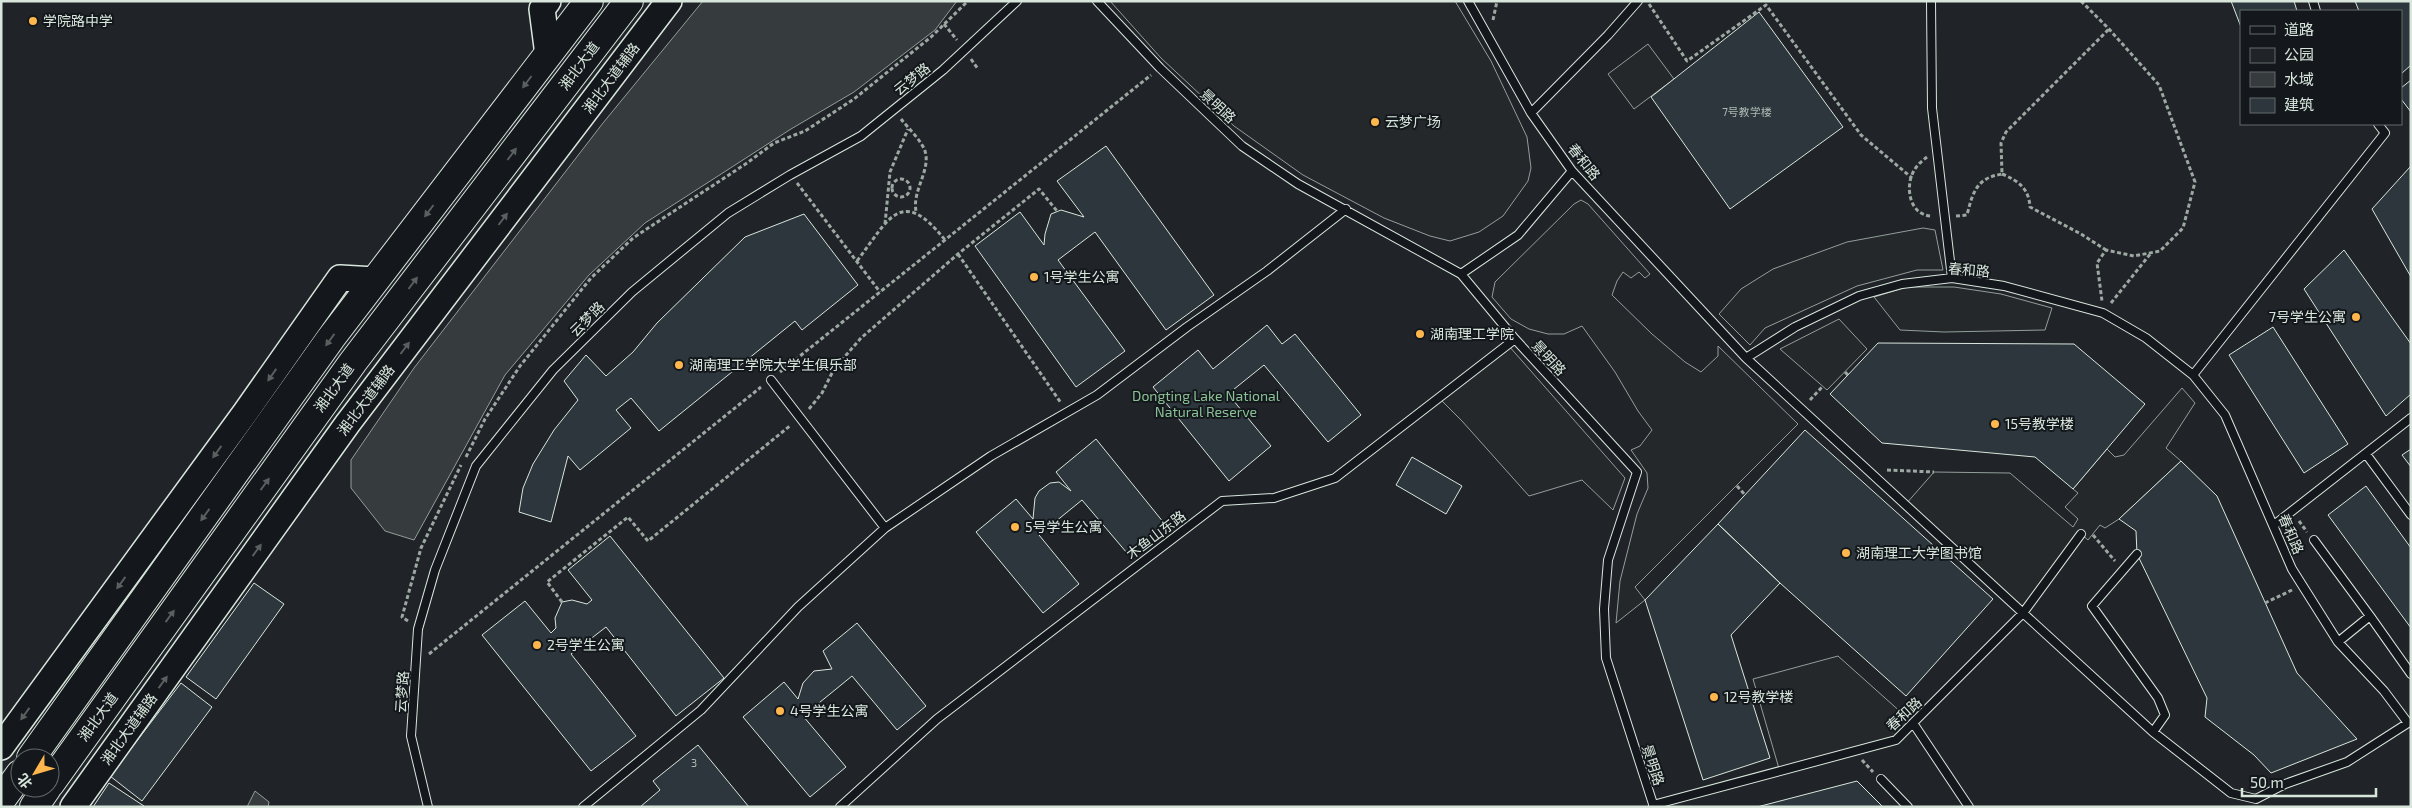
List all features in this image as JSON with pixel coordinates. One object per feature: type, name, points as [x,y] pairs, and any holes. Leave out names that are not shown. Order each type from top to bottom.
[{"type":"highway","points":[[38,748],[376,280],[589,1]]},
{"type":"highway","name":"湘北大道","points":[[60,770],[353,362],[629,1]]},
{"type":"highway","points":[[1,800],[10,788]]},
{"type":"main road","points":[[548,1],[542,9],[548,55]]},
{"type":"main road","name":"湘北大道辅路","points":[[73,807],[348,423],[669,1]]},
{"type":"main road","points":[[1,747],[245,413],[340,278],[376,280]]},
{"type":"main road","points":[[245,413],[268,428]]},
{"type":"lane","name":"云梦路","points":[[428,807],[412,736],[418,629],[435,570],[476,466],[554,370],[632,292],[728,213],[790,175],[861,136],[964,50],[1017,1]]},
{"type":"lane","name":"景明路","points":[[1097,1],[1160,68],[1242,146],[1298,184],[1461,274],[1515,339],[1637,472],[1608,560],[1604,609],[1606,658],[1654,806]]},
{"type":"lane","name":"春和路","points":[[1468,1],[1531,113],[1572,171],[1746,358],[1795,327],[1859,296],[1902,284],[1952,278],[2004,286],[2103,314],[2146,338],[2193,375],[2225,415],[2292,568],[2302,586],[2338,642],[2384,691],[2409,724],[2347,762],[2285,784],[2256,799],[2231,793],[2153,732],[2023,612],[1896,740],[1654,806]]},
{"type":"lane","points":[[1531,113],[1608,35],[1638,1]]},
{"type":"lane","points":[[1931,1],[1932,108],[1952,278]]},
{"type":"lane","points":[[2193,375],[2385,133],[2379,125]]},
{"type":"lane","points":[[1461,274],[1518,235],[1572,171]]},
{"type":"lane","points":[[583,807],[701,710],[798,607],[885,528],[991,456],[1097,395],[1186,327],[1267,270],[1346,209]]},
{"type":"lane","name":"木鱼山东路","points":[[840,807],[938,719],[1222,501],[1274,498],[1335,478],[1515,339]]},
{"type":"lane","points":[[1746,358],[2023,612],[2081,534]]},
{"type":"lane","points":[[771,380],[885,528]]},
{"type":"lane","points":[[2274,525],[2411,418]]},
{"type":"lane","points":[[2366,454],[2411,516]]},
{"type":"lane","points":[[2314,540],[2411,674]]},
{"type":"lane","points":[[2137,554],[2092,606],[2158,698],[2165,715],[2153,732]]},
{"type":"lane","points":[[2338,642],[2370,616]]},
{"type":"lane","points":[[1913,723],[1969,807]]},
{"type":"lane","points":[[1881,779],[1908,807]]},
{"type":"path","points":[[1648,1],[1687,61],[1766,5],[1861,135],[1912,178]]},
{"type":"path","points":[[1936,153],[1927,156],[1914,169],[1908,188],[1914,207],[1926,216],[1967,215],[1977,188],[1987,177],[2002,174],[2018,181],[2030,196],[2030,207],[2081,234],[2106,250],[2134,256],[2160,251],[2183,228],[2195,182],[2159,85],[2109,29],[2080,1]]},
{"type":"path","points":[[944,24],[964,50]]},
{"type":"path","points":[[2002,174],[2000,143],[2006,132],[2109,29]]},
{"type":"path","points":[[417,663],[1160,68]]},
{"type":"path","points":[[894,110],[924,149],[926,160],[914,203],[916,212],[945,240]]},
{"type":"path","points":[[885,224],[891,185],[896,180],[903,179],[908,182],[910,191],[907,196],[899,197],[892,191],[891,185],[890,172],[907,135],[908,128]]},
{"type":"path","points":[[790,175],[880,292]]},
{"type":"path","points":[[562,602],[547,582],[628,517],[648,541],[800,418],[822,393],[834,369],[861,338],[1038,188],[1057,211]]},
{"type":"path","points":[[910,191],[917,193]]},
{"type":"path","points":[[857,261],[889,218],[905,210],[916,212]]},
{"type":"path","points":[[2103,314],[2097,263],[2106,250]]},
{"type":"path","points":[[2103,314],[2151,253]]},
{"type":"path","points":[[958,254],[1067,412]]},
{"type":"path","points":[[1804,406],[1823,386]]},
{"type":"path","points":[[1865,469],[1934,472]]},
{"type":"path","points":[[1737,486],[1745,495]]},
{"type":"path","points":[[2293,512],[2314,540]]},
{"type":"path","points":[[2093,534],[2123,571]]},
{"type":"path","points":[[2265,603],[2302,586]]},
{"type":"path","points":[[1853,752],[1881,779]]},
{"type":"green space","name":"Dongting Lake National Natural Reserve","points":[[1,1],[2411,1],[2411,807],[1,807]]},
{"type":"shaded area","name":"云梦广场","points":[[1110,1],[1455,1],[1491,61],[1527,137],[1531,168],[1528,181],[1503,216],[1479,232],[1450,241],[1430,236],[1384,218],[1303,175],[1234,126],[1161,58]]},
{"type":"shaded area","points":[[1648,44],[1674,79],[1634,109],[1608,74]]},
{"type":"shaded area","points":[[1581,200],[1588,204],[1650,274],[1645,278],[1639,272],[1631,278],[1623,272],[1617,281],[1612,295],[1652,334],[1685,362],[1701,372],[1718,356],[1718,346],[1798,424],[1635,587],[1645,600],[1616,623],[1620,581],[1637,514],[1648,488],[1647,473],[1631,450],[1640,446],[1652,430],[1638,411],[1615,372],[1582,326],[1564,334],[1548,334],[1529,329],[1511,319],[1492,297],[1495,282],[1574,204]]},
{"type":"shaded area","points":[[1923,228],[1935,230],[1943,270],[1917,270],[1857,286],[1765,328],[1750,345],[1719,314],[1741,289],[1773,269],[1847,242]]},
{"type":"shaded area","points":[[1907,287],[1954,287],[2001,294],[2052,308],[2045,330],[1944,332],[1900,330],[1874,297]]},
{"type":"shaded area","points":[[1839,319],[1867,349],[1827,390],[1780,349]]},
{"type":"shaded area","points":[[1508,345],[1625,478],[1613,510],[1582,480],[1529,496],[1440,399]]},
{"type":"shaded area","points":[[2182,388],[2195,403],[2166,448],[2181,461],[2119,519],[2105,528],[2100,525],[2088,540],[2081,534],[2023,613],[1905,505],[1934,472],[2010,473],[2073,527],[2078,519],[2065,507],[2078,493],[2073,489],[2107,449],[2115,457],[2124,455]]},
{"type":"shaded area","points":[[1838,656],[1913,723],[1896,740],[1780,772],[1753,679]]},
{"type":"water","points":[[703,1],[957,1],[935,30],[854,92],[791,129],[645,223],[589,275],[505,375],[414,540],[385,531],[351,488],[351,460],[414,368],[603,123]]},
{"type":"water","points":[[255,791],[269,802],[268,807],[247,807]]},
{"type":"building","points":[[2231,1],[2294,1],[2297,10],[2240,10],[2240,24]]},
{"type":"building","points":[[2355,1],[2411,1],[2411,65],[2402,73],[2402,10],[2359,10]]},
{"type":"building","points":[[1759,12],[1843,127],[1730,209],[1651,97]]},
{"type":"building","points":[[2411,80],[2411,112],[2402,100],[2402,87]]},
{"type":"building","name":"1号学生公寓","points":[[1106,146],[1214,295],[1166,330],[1095,232],[1058,260],[1125,351],[1076,387],[975,246],[1020,212],[1044,245],[1051,214],[1061,210],[1084,217],[1057,181]]},
{"type":"building","points":[[2410,167],[2411,169],[2411,277],[2372,209]]},
{"type":"building","name":"湖南理工学院大学生俱乐部","points":[[804,214],[858,285],[802,330],[795,321],[659,431],[631,398],[616,410],[631,428],[580,470],[568,456],[551,522],[519,512],[523,488],[533,464],[554,430],[578,400],[564,381],[586,355],[606,376],[633,352],[657,323],[745,237]]},
{"type":"building","name":"7号学生公寓","points":[[2344,250],[2411,344],[2411,394],[2386,416],[2304,289]]},
{"type":"building","points":[[1267,325],[1282,344],[1295,334],[1361,415],[1328,442],[1264,365],[1228,394],[1271,446],[1229,481],[1153,387],[1198,350],[1213,369]]},
{"type":"building","points":[[2273,327],[2348,444],[2304,473],[2229,355]]},
{"type":"building","name":"15号教学楼","points":[[1878,343],[2074,344],[2145,404],[2073,489],[2035,457],[1882,443],[1830,394]]},
{"type":"building","name":"湖南理工大学图书馆","points":[[1805,430],[1993,599],[1906,696],[1780,583],[1718,524]]},
{"type":"building","name":"5号学生公寓","points":[[1096,439],[1164,523],[1127,553],[1082,500],[1039,535],[1079,584],[1043,613],[976,532],[1016,499],[1033,519],[1035,498],[1039,491],[1050,483],[1059,482],[1071,491],[1056,472]]},
{"type":"building","points":[[2411,449],[2411,467],[2402,455]]},
{"type":"building","points":[[1412,457],[1462,486],[1446,514],[1396,485]]},
{"type":"building","points":[[2181,461],[2217,496],[2297,673],[2357,739],[2271,773],[2254,755],[2205,717],[2207,698],[2137,554],[2136,531],[2119,519]]},
{"type":"building","points":[[2366,486],[2411,548],[2411,628],[2328,515]]},
{"type":"building","name":"12号教学楼","points":[[1718,524],[1780,583],[1731,635],[1770,758],[1703,780],[1645,600]]},
{"type":"building","name":"2号学生公寓","points":[[610,536],[724,678],[676,716],[606,627],[571,654],[636,736],[591,771],[482,635],[525,601],[551,633],[556,628],[555,618],[562,602],[572,600],[587,604],[592,600],[568,570]]},
{"type":"building","points":[[254,583],[284,604],[216,699],[186,677]]},
{"type":"building","name":"4号学生公寓","points":[[857,623],[926,706],[897,730],[852,676],[803,716],[846,767],[810,797],[743,717],[784,682],[798,699],[803,683],[814,671],[832,669],[823,651]]},
{"type":"building","points":[[181,683],[212,707],[142,801],[110,776]]},
{"type":"building","points":[[698,745],[749,807],[640,807],[660,790],[653,781]]},
{"type":"building","points":[[1857,781],[1883,807],[1757,807]]},
{"type":"building","points":[[109,783],[144,806],[93,807]]},
{"type":"place","name":"学院路中学","points":[[33,21]]},
{"type":"place","name":"云梦广场","points":[[1375,122]]},
{"type":"place","name":"1号学生公寓","points":[[1034,277]]},
{"type":"place","name":"7号学生公寓","points":[[2356,317]]},
{"type":"place","name":"湖南理工学院","points":[[1420,334]]},
{"type":"place","name":"湖南理工学院大学生俱乐部","points":[[679,365]]},
{"type":"place","name":"15号教学楼","points":[[1995,424]]},
{"type":"place","name":"5号学生公寓","points":[[1015,527]]},
{"type":"place","name":"湖南理工大学图书馆","points":[[1846,553]]},
{"type":"place","name":"2号学生公寓","points":[[537,645]]},
{"type":"place","name":"12号教学楼","points":[[1714,697]]},
{"type":"place","name":"4号学生公寓","points":[[780,711]]}]
